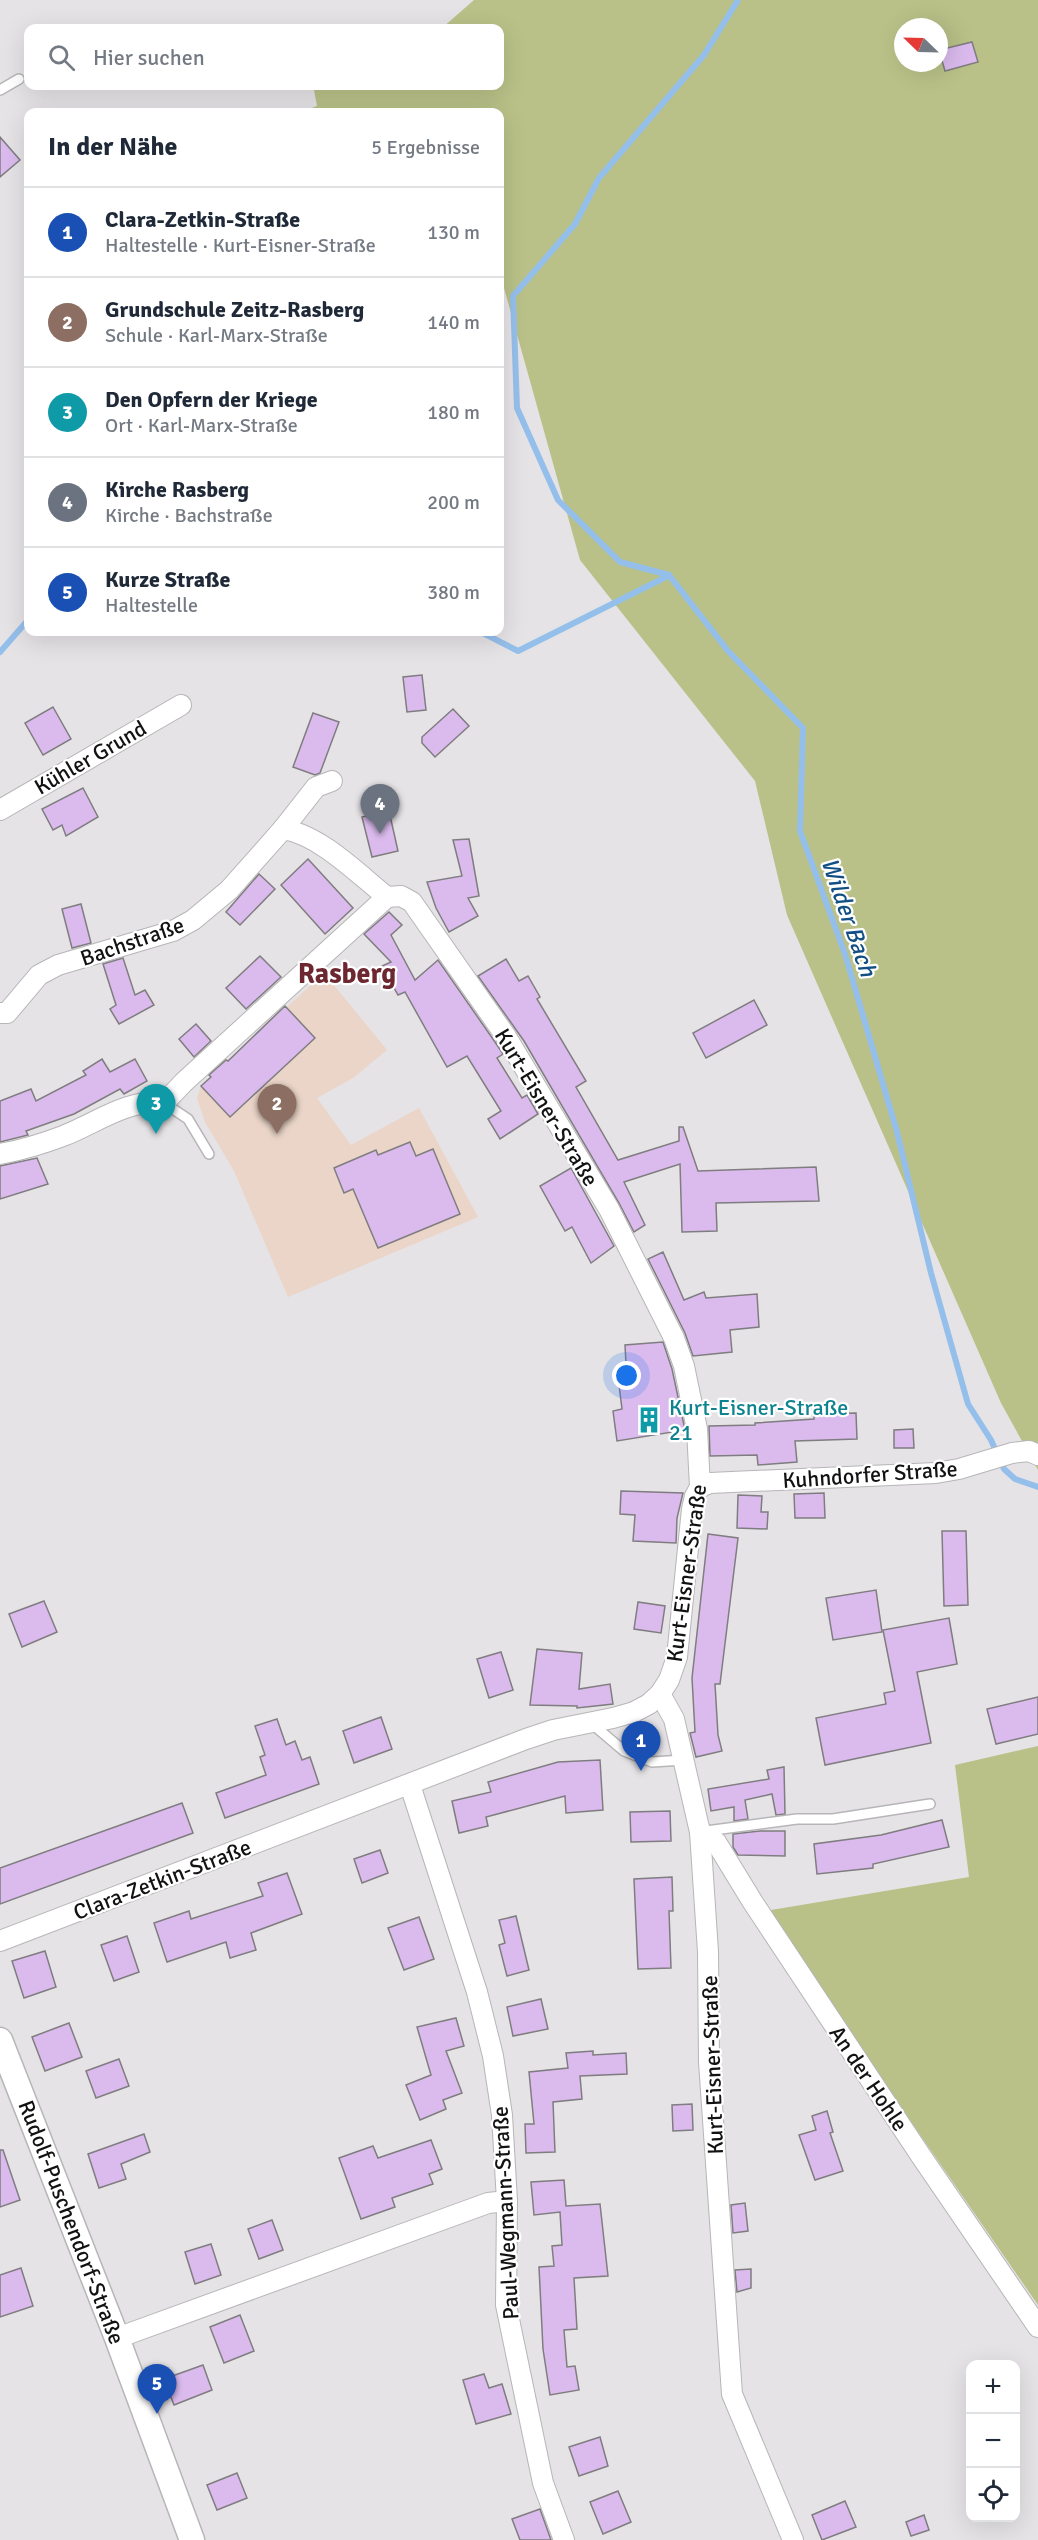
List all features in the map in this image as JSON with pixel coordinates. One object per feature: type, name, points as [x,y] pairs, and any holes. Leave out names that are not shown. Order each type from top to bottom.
[{"type":"street","name":"Kühler Grund","points":[[0,810],[181,705]]},
{"type":"street","name":"Bachstraße","points":[[0,1013],[7,1013],[39,975],[58,965],[173,931],[193,920],[229,890],[283,829],[316,787],[332,781]]},
{"type":"street","points":[[0,1154],[26,1149],[65,1135],[131,1105],[151,1102],[164,1104],[193,1074],[387,897],[315,840],[296,831],[283,829]]},
{"type":"street","name":"Kurt-Eisner-Straße","points":[[387,897],[400,896],[412,902],[505,1035],[609,1209],[674,1338],[684,1366],[697,1429],[700,1487],[692,1509],[677,1656],[669,1680],[660,1694],[674,1719],[700,1832],[708,1952],[709,2062],[732,2394],[793,2540]]},
{"type":"street","name":"Kuhndorfer Straße","points":[[700,1487],[710,1483],[907,1476],[959,1469],[1029,1451]]},
{"type":"street","name":"Clara-Zetkin-Straße","points":[[0,1941],[533,1736],[634,1712],[649,1704],[660,1694]]},
{"type":"street","name":"Paul-Wegmann-Straße","points":[[410,1785],[486,2023],[501,2107],[507,2201],[506,2305],[543,2483],[564,2540]]},
{"type":"street","name":"An der Hohle","points":[[700,1832],[716,1842],[752,1901],[921,2156],[1038,2326]]},
{"type":"street","name":"Rudolf-Puschendorf-Straße","points":[[0,2040],[117,2338],[192,2540]]},
{"type":"street","points":[[117,2338],[488,2204],[507,2201]]},
{"type":"lane","points":[[0,90],[19,79]]},
{"type":"lane","points":[[164,1104],[188,1119],[209,1154]]},
{"type":"lane","points":[[591,1723],[610,1741],[633,1755],[652,1762],[684,1760]]},
{"type":"lane","points":[[700,1832],[797,1819],[833,1819],[930,1803]]},
{"type":"shaded area","points":[[324,973],[387,1050],[353,1078],[317,1098],[351,1145],[419,1108],[478,1217],[288,1297],[234,1171],[205,1122],[197,1098],[201,1086]]},
{"type":"green space","points":[[474,0],[1038,0],[1038,1470],[1001,1403],[787,915],[755,781],[580,560],[504,288],[504,108],[312,108],[317,106],[314,90],[504,90],[504,24],[447,24]]},
{"type":"green space","points":[[1038,1746],[1038,2305],[765,1911],[969,1877],[955,1765]]},
{"type":"building","points":[[972,42],[978,62],[948,70],[948,48]]},
{"type":"building","points":[[0,137],[20,160],[0,177]]},
{"type":"building","points":[[422,675],[426,710],[407,712],[403,677]]},
{"type":"building","points":[[53,707],[71,739],[43,755],[25,723]]},
{"type":"building","points":[[453,709],[469,726],[435,757],[422,743],[422,737]]},
{"type":"building","points":[[313,713],[339,722],[320,773],[315,775],[293,767]]},
{"type":"building","points":[[83,788],[98,817],[66,836],[62,825],[53,830],[42,809]]},
{"type":"building","points":[[389,811],[398,851],[372,857],[362,817]]},
{"type":"building","points":[[469,839],[479,896],[468,898],[478,916],[449,932],[436,908],[427,882],[462,876],[453,840]]},
{"type":"building","points":[[308,859],[353,908],[325,934],[281,885]]},
{"type":"building","points":[[259,874],[275,889],[240,925],[226,912]]},
{"type":"building","points":[[81,904],[91,943],[72,948],[62,909]]},
{"type":"building","points":[[389,912],[402,925],[391,935],[415,980],[438,960],[503,1054],[497,1058],[522,1098],[527,1095],[538,1114],[500,1139],[488,1119],[501,1111],[467,1056],[447,1067],[405,992],[398,995],[382,966],[391,962],[364,934]]},
{"type":"building","points":[[260,956],[281,977],[246,1009],[226,988]]},
{"type":"building","points":[[123,958],[135,995],[145,990],[154,1005],[119,1024],[110,1009],[116,1005],[103,964]]},
{"type":"building","points":[[506,959],[519,981],[528,976],[540,997],[537,999],[586,1081],[576,1087],[618,1160],[679,1141],[679,1127],[683,1127],[698,1171],[816,1167],[819,1201],[716,1203],[717,1231],[682,1232],[680,1164],[624,1182],[645,1225],[634,1232],[524,1041],[478,976]]},
{"type":"building","points":[[754,1000],[767,1025],[706,1058],[693,1033]]},
{"type":"building","points":[[285,1006],[315,1038],[230,1117],[201,1086],[211,1077],[209,1075],[226,1060],[228,1061]]},
{"type":"building","points":[[196,1024],[211,1041],[194,1057],[179,1039]]},
{"type":"building","points":[[102,1059],[110,1072],[135,1059],[147,1081],[124,1094],[120,1089],[74,1114],[26,1131],[28,1135],[0,1142],[0,1101],[31,1089],[36,1101],[86,1075],[83,1071]]},
{"type":"building","points":[[410,1142],[416,1156],[433,1149],[460,1214],[378,1248],[353,1189],[344,1193],[334,1168],[376,1150],[378,1155]]},
{"type":"building","points":[[37,1158],[48,1184],[0,1199],[0,1166]]},
{"type":"building","points":[[571,1168],[614,1246],[591,1263],[572,1227],[565,1231],[540,1186]]},
{"type":"building","points":[[663,1252],[684,1300],[704,1292],[706,1298],[757,1294],[759,1327],[730,1330],[732,1352],[693,1356],[685,1333],[648,1259]]},
{"type":"building","points":[[663,1342],[672,1369],[685,1430],[617,1441],[613,1411],[622,1409],[619,1385],[627,1384],[625,1345]]},
{"type":"building","points":[[856,1413],[857,1439],[795,1441],[797,1462],[758,1465],[757,1455],[710,1456],[709,1426],[755,1425],[755,1423],[814,1419],[814,1414]]},
{"type":"building","points":[[913,1429],[914,1448],[894,1448],[894,1430]]},
{"type":"building","points":[[621,1491],[683,1493],[677,1518],[676,1543],[633,1541],[635,1515],[620,1514]]},
{"type":"building","points":[[824,1493],[825,1518],[795,1518],[794,1494]]},
{"type":"building","points":[[738,1495],[762,1496],[761,1512],[768,1512],[767,1529],[737,1528]]},
{"type":"building","points":[[942,1531],[966,1531],[968,1605],[944,1606]]},
{"type":"building","points":[[708,1534],[738,1538],[720,1684],[715,1684],[718,1735],[722,1751],[696,1757],[690,1733],[695,1732],[692,1678]]},
{"type":"building","points":[[876,1590],[882,1632],[833,1640],[826,1598]]},
{"type":"building","points":[[44,1601],[57,1632],[22,1647],[9,1614]]},
{"type":"building","points":[[638,1602],[665,1606],[661,1633],[634,1629]]},
{"type":"building","points":[[949,1618],[957,1664],[917,1672],[931,1743],[825,1765],[816,1718],[886,1704],[884,1693],[895,1691],[883,1630]]},
{"type":"building","points":[[537,1649],[582,1653],[579,1689],[610,1684],[613,1704],[577,1708],[577,1706],[530,1705]]},
{"type":"building","points":[[501,1652],[513,1690],[489,1698],[477,1659]]},
{"type":"building","points":[[1038,1697],[1038,1734],[996,1744],[987,1709]]},
{"type":"building","points":[[381,1717],[392,1749],[354,1763],[343,1731]]},
{"type":"building","points":[[277,1719],[286,1745],[295,1741],[302,1760],[310,1757],[319,1784],[225,1818],[216,1793],[266,1775],[260,1757],[265,1755],[255,1726]]},
{"type":"building","points":[[600,1760],[603,1810],[566,1813],[565,1796],[486,1817],[488,1826],[459,1833],[452,1801],[491,1792],[488,1782],[558,1762]]},
{"type":"building","points":[[784,1767],[785,1814],[776,1815],[772,1794],[745,1800],[748,1819],[734,1821],[734,1807],[711,1811],[708,1789],[769,1779],[767,1770]]},
{"type":"building","points":[[182,1803],[193,1833],[0,1904],[0,1868]]},
{"type":"building","points":[[670,1811],[671,1841],[631,1842],[630,1812]]},
{"type":"building","points":[[942,1820],[949,1847],[873,1864],[873,1868],[817,1874],[814,1844],[881,1835]]},
{"type":"building","points":[[785,1831],[785,1856],[738,1855],[733,1847],[733,1834]]},
{"type":"building","points":[[380,1850],[388,1873],[362,1883],[354,1859]]},
{"type":"building","points":[[287,1873],[302,1914],[251,1933],[256,1950],[230,1958],[226,1942],[167,1962],[154,1923],[189,1911],[191,1919],[263,1896],[258,1883]]},
{"type":"building","points":[[672,1877],[673,1911],[669,1911],[671,1968],[638,1969],[634,1879]]},
{"type":"building","points":[[516,1916],[529,1970],[507,1976],[499,1945],[505,1943],[499,1920]]},
{"type":"building","points":[[419,1917],[434,1959],[404,1970],[388,1928]]},
{"type":"building","points":[[127,1936],[139,1972],[114,1981],[101,1945]]},
{"type":"building","points":[[45,1951],[56,1987],[24,1998],[12,1961]]},
{"type":"building","points":[[541,1999],[548,2029],[513,2036],[507,2007]]},
{"type":"building","points":[[456,2018],[464,2046],[446,2051],[462,2093],[443,2100],[446,2109],[420,2120],[406,2085],[431,2075],[417,2027]]},
{"type":"building","points":[[69,2023],[82,2057],[45,2071],[32,2037]]},
{"type":"building","points":[[593,2051],[593,2055],[626,2053],[627,2074],[580,2076],[582,2099],[553,2102],[555,2152],[526,2153],[525,2124],[534,2124],[529,2072],[568,2068],[566,2053]]},
{"type":"building","points":[[119,2059],[129,2086],[96,2098],[86,2071]]},
{"type":"building","points":[[692,2104],[693,2130],[673,2131],[672,2105]]},
{"type":"building","points":[[827,2111],[833,2132],[830,2133],[843,2171],[815,2180],[799,2135],[816,2130],[812,2116]]},
{"type":"building","points":[[144,2134],[150,2152],[121,2164],[126,2179],[99,2188],[88,2154]]},
{"type":"building","points":[[431,2140],[442,2169],[429,2174],[433,2184],[392,2198],[395,2207],[361,2219],[339,2158],[373,2146],[378,2158]]},
{"type":"building","points":[[0,2150],[3,2150],[20,2200],[0,2207]]},
{"type":"building","points":[[564,2180],[566,2206],[600,2204],[608,2276],[574,2278],[577,2329],[564,2330],[567,2367],[575,2366],[579,2390],[550,2395],[543,2349],[539,2267],[554,2266],[552,2246],[562,2245],[560,2212],[534,2215],[531,2182]]},
{"type":"building","points":[[745,2203],[748,2231],[733,2233],[731,2205]]},
{"type":"building","points":[[272,2220],[283,2250],[259,2259],[248,2229]]},
{"type":"building","points":[[211,2244],[221,2275],[195,2284],[185,2252]]},
{"type":"building","points":[[21,2268],[33,2306],[0,2317],[0,2275]]},
{"type":"building","points":[[751,2269],[751,2288],[737,2292],[735,2270]]},
{"type":"building","points":[[240,2315],[254,2351],[224,2363],[210,2327]]},
{"type":"building","points":[[203,2365],[212,2390],[174,2405],[164,2379]]},
{"type":"building","points":[[484,2374],[489,2388],[502,2384],[511,2414],[476,2424],[463,2380]]},
{"type":"building","points":[[600,2437],[608,2466],[579,2476],[569,2447]]},
{"type":"building","points":[[237,2473],[247,2498],[217,2510],[207,2485]]},
{"type":"building","points":[[618,2491],[631,2522],[603,2534],[590,2502]]},
{"type":"building","points":[[845,2501],[856,2527],[822,2540],[812,2515]]},
{"type":"building","points":[[540,2509],[551,2540],[520,2540],[512,2519]]},
{"type":"building","points":[[924,2515],[929,2530],[911,2536],[906,2522]]},
{"type":"waterway","points":[[669,575],[620,562],[558,500],[517,408],[513,296],[575,224],[599,178],[704,55],[738,0]]},
{"type":"waterway","name":"Wilder Bach","points":[[669,575],[728,651],[803,728],[800,831],[845,954],[897,1132],[931,1273],[968,1404],[991,1440],[1004,1469],[1015,1479],[1038,1487]]},
{"type":"waterway","name":"Wilder Bach","points":[[489,636],[518,651],[668,576]]},
{"type":"waterway","name":"Wilder Bach","points":[[0,652],[24,625]]},
{"type":"place","name":"Kirche Rasberg","points":[[380,834]]},
{"type":"place","name":"Den Opfern der Kriege","points":[[156,1134]]},
{"type":"place","name":"Grundschule Zeitz-Rasberg","points":[[277,1134]]},
{"type":"place","name":"Kurt-Eisner-Straße 21","points":[[649,1420]]},
{"type":"place","name":"Clara-Zetkin-Straße","points":[[641,1771]]},
{"type":"place","name":"Kurze Straße","points":[[157,2414]]},
{"type":"district","name":"Rasberg","points":[[347,973]]}]
